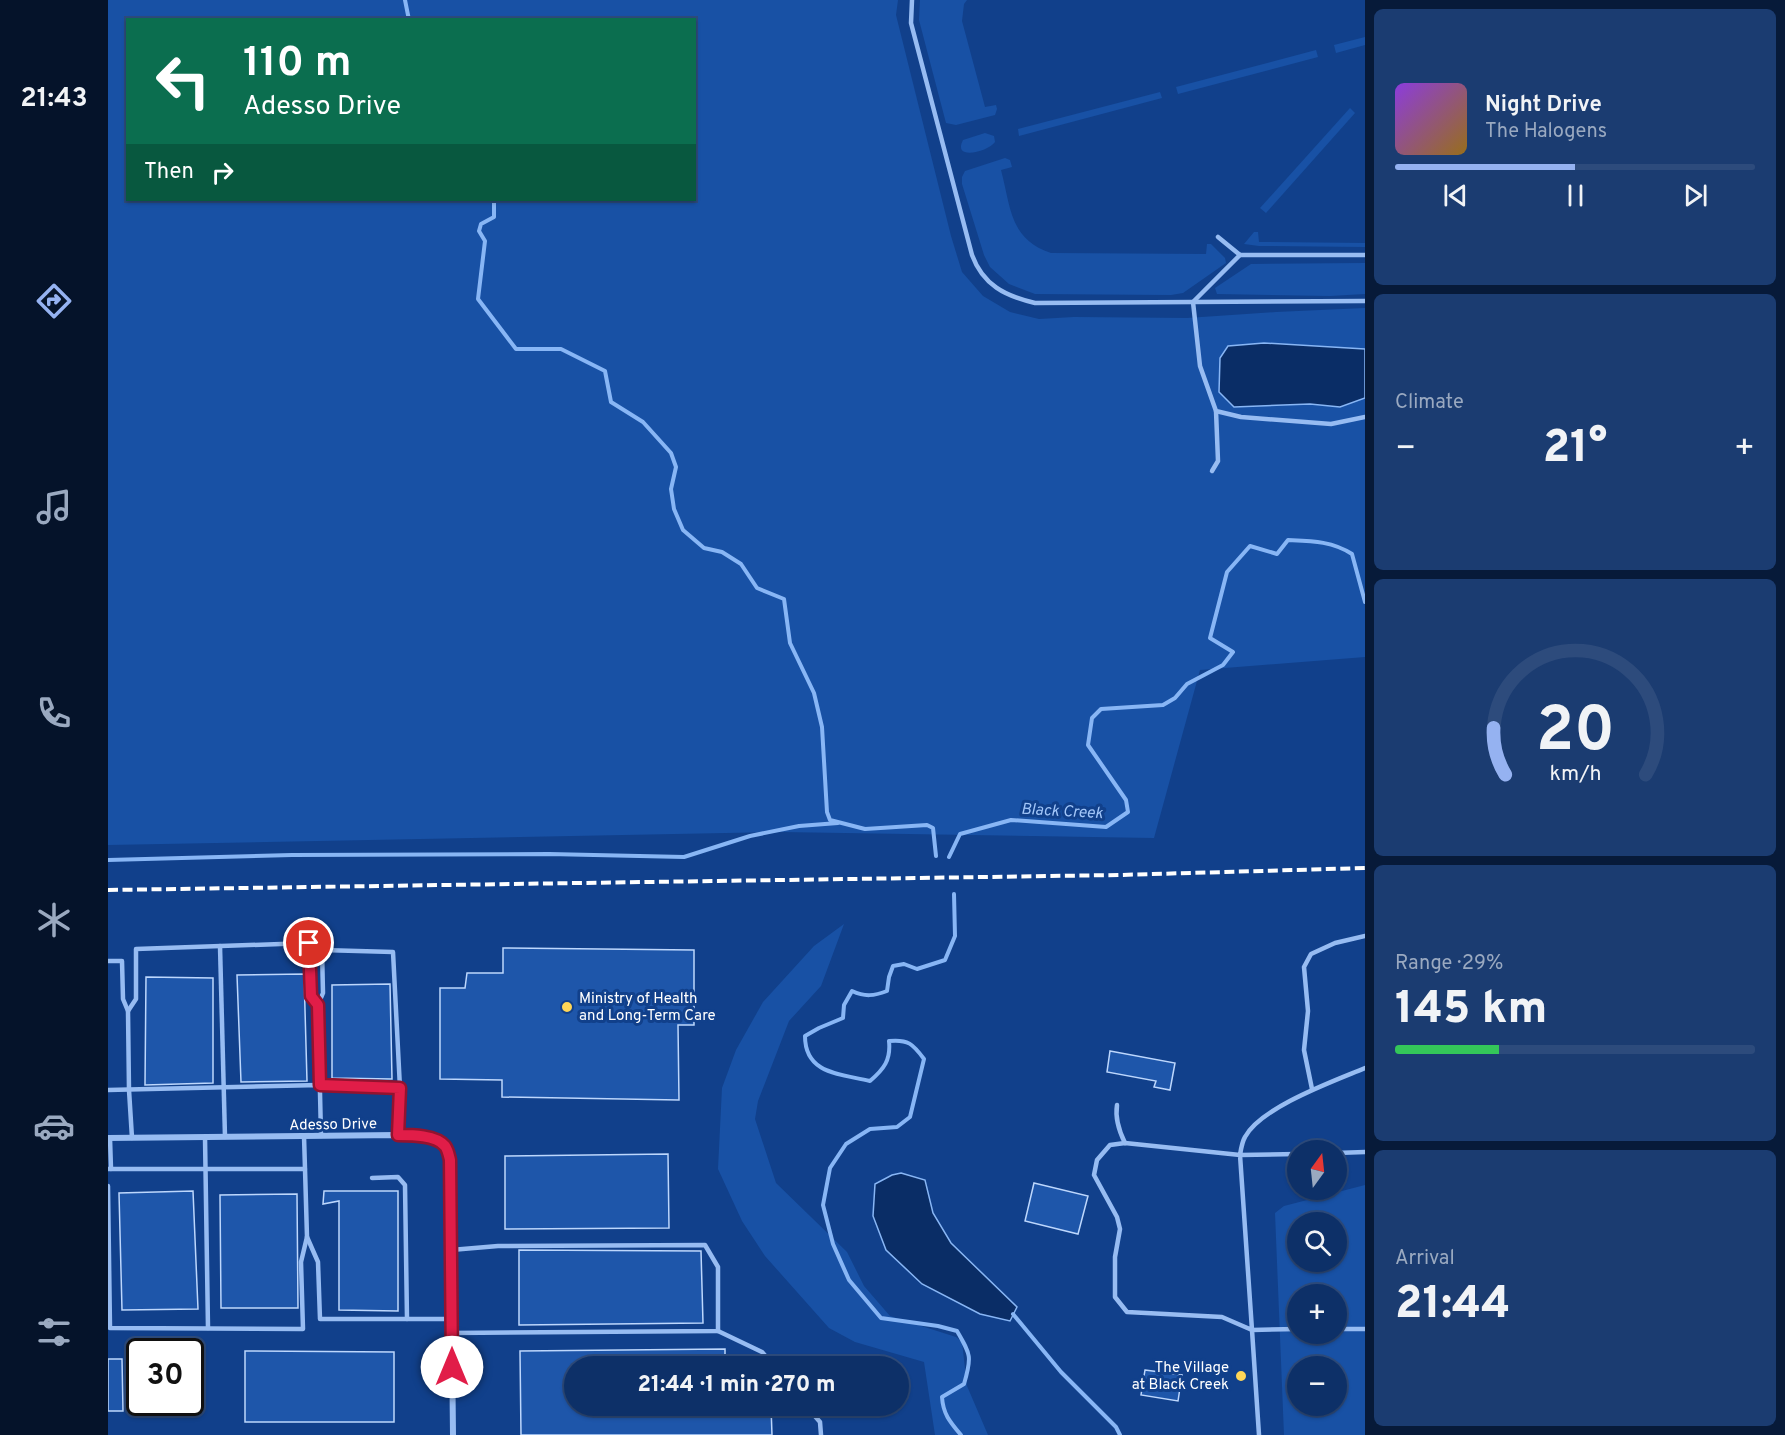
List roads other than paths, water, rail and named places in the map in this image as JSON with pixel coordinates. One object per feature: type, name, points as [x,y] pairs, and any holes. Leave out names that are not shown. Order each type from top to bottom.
[{"type":"street","name":"Adesso Drive","points":[[109,1138],[398,1135],[425,1137],[441,1142],[447,1148],[450,1160],[453,1435]]},
{"type":"lane","points":[[912,0],[911,23],[972,255],[977,270],[992,285],[1011,297],[1035,303],[1365,301]]},
{"type":"lane","points":[[1218,237],[1240,255],[1365,255]]},
{"type":"lane","points":[[1193,302],[1240,255]]},
{"type":"lane","points":[[1193,302],[1200,366],[1216,411],[1218,461],[1212,471]]},
{"type":"lane","points":[[1216,411],[1242,417],[1331,424],[1365,417]]},
{"type":"lane","points":[[1312,1089],[1304,1050],[1308,1011],[1304,967],[1311,954],[1335,943],[1365,936]]},
{"type":"lane","points":[[128,1011],[136,999],[136,949],[309,943],[311,996],[318,1005]]},
{"type":"lane","points":[[220,946],[225,1137]]},
{"type":"lane","points":[[321,1136],[318,1005],[323,993],[322,950],[393,952],[400,1088],[398,1135]]},
{"type":"lane","points":[[108,961],[122,961],[123,999],[128,1011],[132,1138]]},
{"type":"lane","points":[[1258,1435],[1240,1155],[1245,1136],[1277,1107],[1312,1089],[1365,1068]]},
{"type":"lane","points":[[108,1090],[320,1085],[400,1088]]},
{"type":"lane","points":[[1117,1105],[1120,1132],[1125,1143]]},
{"type":"lane","points":[[108,1186],[110,1328],[303,1329],[301,1262],[307,1237],[304,1136]]},
{"type":"lane","points":[[205,1137],[208,1328]]},
{"type":"lane","points":[[109,1138],[110,1169],[305,1169]]},
{"type":"lane","points":[[1287,1154],[1240,1155],[1125,1143],[1110,1145],[1097,1160],[1094,1175],[1118,1217],[1120,1229],[1115,1257],[1115,1297],[1127,1312],[1222,1317],[1252,1330],[1287,1329]]},
{"type":"lane","points":[[1347,1153],[1365,1152]]},
{"type":"lane","points":[[372,1178],[398,1177],[405,1185],[407,1319]]},
{"type":"lane","points":[[307,1237],[318,1262],[320,1319],[452,1319]]},
{"type":"lane","points":[[451,1250],[498,1246],[705,1245],[718,1268],[718,1331]]},
{"type":"lane","points":[[1347,1329],[1365,1329]]},
{"type":"lane","points":[[452,1333],[718,1331],[762,1352],[765,1356]]},
{"type":"lane","points":[[815,1416],[820,1422],[820,1435]]},
{"type":"waterway","points":[[405,0],[409,18]]},
{"type":"waterway","points":[[494,201],[494,217],[481,224],[479,231],[485,241],[478,299],[516,349],[561,349],[605,371],[611,402],[643,422],[671,453],[676,467],[671,489],[674,509],[683,530],[704,548],[722,552],[741,564],[757,588],[784,599],[790,643],[814,693],[822,727],[827,812],[830,820],[865,829],[927,825],[933,828],[936,856]]},
{"type":"waterway","name":"Black Creek","points":[[949,857],[960,834],[1011,820],[1106,827],[1128,812],[1126,800],[1088,745],[1092,718],[1101,709],[1163,705],[1175,698],[1187,684],[1223,665],[1233,652],[1210,638],[1227,572],[1250,546],[1277,554],[1288,540],[1321,542],[1337,546],[1352,554],[1365,602]]},
{"type":"waterway","points":[[108,860],[292,855],[549,854],[684,857],[750,836],[799,826],[838,823]]},
{"type":"waterway","name":"Black Creek","points":[[954,894],[955,936],[945,960],[917,969],[904,964],[893,966],[887,991],[870,995],[852,991],[844,1005],[843,1018],[805,1036],[807,1049],[818,1066],[837,1074],[870,1081],[886,1064],[889,1041],[906,1042],[924,1059],[910,1117],[897,1127],[870,1129],[846,1144],[830,1168],[823,1205],[833,1244],[849,1280],[881,1318],[957,1331],[969,1356],[968,1368],[964,1384],[942,1397],[948,1418],[961,1435]]},
{"type":"waterway","points":[[1013,1314],[1061,1372],[1116,1427],[1120,1435]]},
{"type":"railway","points":[[108,890],[1119,875],[1365,868]]},
{"type":"place","name":"Ministry of Health and Long-Term Care","points":[[567,1007]]},
{"type":"place","name":"The Village at Black Creek","points":[[1241,1376]]}]
